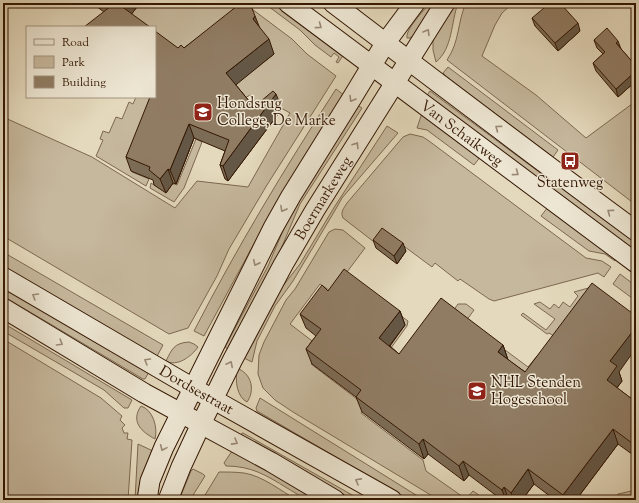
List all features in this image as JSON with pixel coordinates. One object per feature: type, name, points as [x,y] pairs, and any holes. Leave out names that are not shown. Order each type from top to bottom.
[{"type":"street","name":"Van Schaikweg","points":[[288,3],[636,263]]},
{"type":"street","name":"Van Schaikweg","points":[[332,3],[636,231]]},
{"type":"street","name":"Boermarkeweg","points":[[147,500],[153,474],[164,447],[287,202],[386,42],[415,3]]},
{"type":"street","name":"Boermarkeweg","points":[[168,500],[181,467],[213,399],[302,232],[445,3]]},
{"type":"street","name":"Dordsestraat","points":[[3,277],[193,388],[392,500]]},
{"type":"street","name":"Dordsestraat","points":[[3,308],[70,349],[181,413],[271,462],[335,500]]},
{"type":"green space","points":[[140,3],[244,3],[292,39],[307,54],[336,76],[267,185],[229,249],[217,276],[188,328],[169,334],[3,236],[3,117],[92,157],[175,208],[197,181],[248,187],[290,113],[281,108],[259,111],[254,105],[256,103],[250,95],[245,98],[156,42],[156,26],[135,26],[127,20]]},
{"type":"green space","points":[[264,3],[277,3],[341,51],[344,54],[338,63],[336,62],[339,57],[334,53],[331,57],[315,45],[300,30]]},
{"type":"green space","points":[[430,3],[435,3],[421,27],[414,35],[407,38],[407,34],[412,25]]},
{"type":"green space","points":[[454,3],[458,3],[449,42],[446,50],[436,62],[433,50],[433,39]]},
{"type":"green space","points":[[466,3],[513,3],[502,13],[495,25],[482,56],[536,95],[586,138],[636,101],[636,205],[447,60],[454,46]]},
{"type":"green space","points":[[448,67],[558,150],[553,157],[447,77],[443,73]]},
{"type":"green space","points":[[336,89],[345,96],[289,182],[204,336],[194,331],[262,208]]},
{"type":"green space","points":[[430,91],[539,172],[636,237],[636,253],[426,97]]},
{"type":"green space","points":[[136,98],[150,98],[132,172],[149,179],[146,186],[96,156],[103,140],[100,139],[103,131],[109,133],[116,117],[122,119],[129,102],[133,104]]},
{"type":"green space","points":[[357,105],[362,108],[300,204],[272,270],[229,350],[225,347],[268,266],[297,198]]},
{"type":"green space","points":[[422,113],[481,156],[474,165],[427,130],[417,128]]},
{"type":"green space","points":[[387,126],[398,133],[342,198],[293,281],[275,306],[257,341],[252,362],[242,357],[279,291],[300,264],[335,206]]},
{"type":"green space","points":[[410,134],[423,137],[429,141],[586,258],[602,261],[611,267],[604,277],[598,273],[494,301],[460,279],[458,281],[435,263],[432,267],[401,244],[378,245],[343,218],[342,212],[347,203],[403,137]]},
{"type":"green space","points":[[194,138],[176,185],[196,139],[202,142],[184,188],[174,202],[150,188],[151,183],[154,185],[176,184]]},
{"type":"green space","points":[[548,207],[617,259],[615,261],[605,254],[589,251],[541,216]]},
{"type":"green space","points":[[335,229],[343,230],[365,248],[332,292],[320,284],[290,324],[320,347],[316,358],[311,364],[366,406],[361,413],[423,460],[426,471],[466,499],[473,491],[486,500],[439,500],[293,412],[275,400],[263,388],[258,374],[259,355],[264,342],[286,300],[295,289],[329,232]]},
{"type":"green space","points":[[3,252],[163,345],[155,360],[3,272]]},
{"type":"green space","points":[[620,274],[636,286],[636,301],[613,284]]},
{"type":"green space","points":[[352,280],[408,321],[407,326],[388,352],[403,364],[451,314],[458,304],[466,304],[474,310],[466,321],[528,367],[537,356],[546,363],[530,387],[405,368],[384,353]]},
{"type":"green space","points":[[3,282],[150,370],[145,379],[3,296]]},
{"type":"green space","points":[[592,287],[557,338],[549,333],[547,334],[521,315],[523,313],[546,330],[555,319],[534,304],[540,302],[550,309],[554,304],[559,308],[563,302],[570,307],[578,296],[574,292]]},
{"type":"green space","points":[[3,323],[132,400],[128,408],[124,408],[104,390],[3,331]]},
{"type":"green space","points":[[3,339],[101,398],[122,416],[120,420],[125,425],[122,428],[124,433],[128,433],[127,439],[132,440],[128,500],[3,500]]},
{"type":"green space","points":[[189,342],[198,347],[192,354],[179,362],[170,363],[166,361],[174,347]]},
{"type":"green space","points":[[239,369],[247,375],[251,384],[251,393],[247,402],[239,393],[236,374],[237,370]]},
{"type":"green space","points":[[260,398],[424,500],[410,500],[257,411],[256,408]]},
{"type":"green space","points":[[141,406],[149,411],[154,420],[156,429],[155,439],[142,430],[137,422],[138,412]]},
{"type":"green space","points":[[242,433],[361,500],[353,500],[241,435]]},
{"type":"green space","points":[[138,444],[153,451],[138,500],[135,500]]},
{"type":"green space","points":[[232,451],[319,500],[302,497],[258,472],[235,466],[226,466],[224,463]]},
{"type":"green space","points":[[193,469],[205,476],[190,500],[179,500],[191,471]]},
{"type":"green space","points":[[219,472],[241,473],[258,477],[297,500],[202,500]]},
{"type":"green space","points":[[636,490],[636,500],[613,500],[618,494]]},
{"type":"building","points":[[106,3],[124,3],[121,6],[149,26],[85,26],[111,6]]},
{"type":"building","name":"Hondsrug College, De Marke","points":[[250,3],[255,16],[253,19],[269,39],[226,73],[254,107],[273,91],[276,94],[223,166],[220,165],[229,140],[189,124],[170,170],[168,169],[160,179],[149,170],[150,167],[126,157],[150,98],[156,98],[156,32],[178,48],[181,45],[184,48],[237,6],[238,8]]},
{"type":"building","points":[[550,3],[560,3],[578,23],[555,43],[532,18]]},
{"type":"building","points":[[607,28],[618,41],[616,43],[636,66],[636,71],[616,89],[593,63],[605,52],[594,40]]},
{"type":"building","points":[[382,228],[403,243],[394,256],[373,240]]},
{"type":"building","name":"NHL Stenden Hogeschool","points":[[344,269],[400,311],[379,338],[399,354],[441,298],[503,345],[498,352],[525,372],[592,283],[636,316],[636,327],[610,361],[617,366],[607,380],[636,402],[636,446],[613,429],[563,495],[528,469],[511,493],[504,487],[502,490],[463,461],[459,466],[423,439],[419,444],[356,397],[361,390],[306,349],[321,329],[300,314],[322,285],[328,291]]},
{"type":"place","name":"Hondsrug College, De Marke","points":[[203,112]]},
{"type":"place","name":"Statenweg","points":[[570,161]]},
{"type":"place","name":"NHL Stenden Hogeschool","points":[[477,391]]}]
